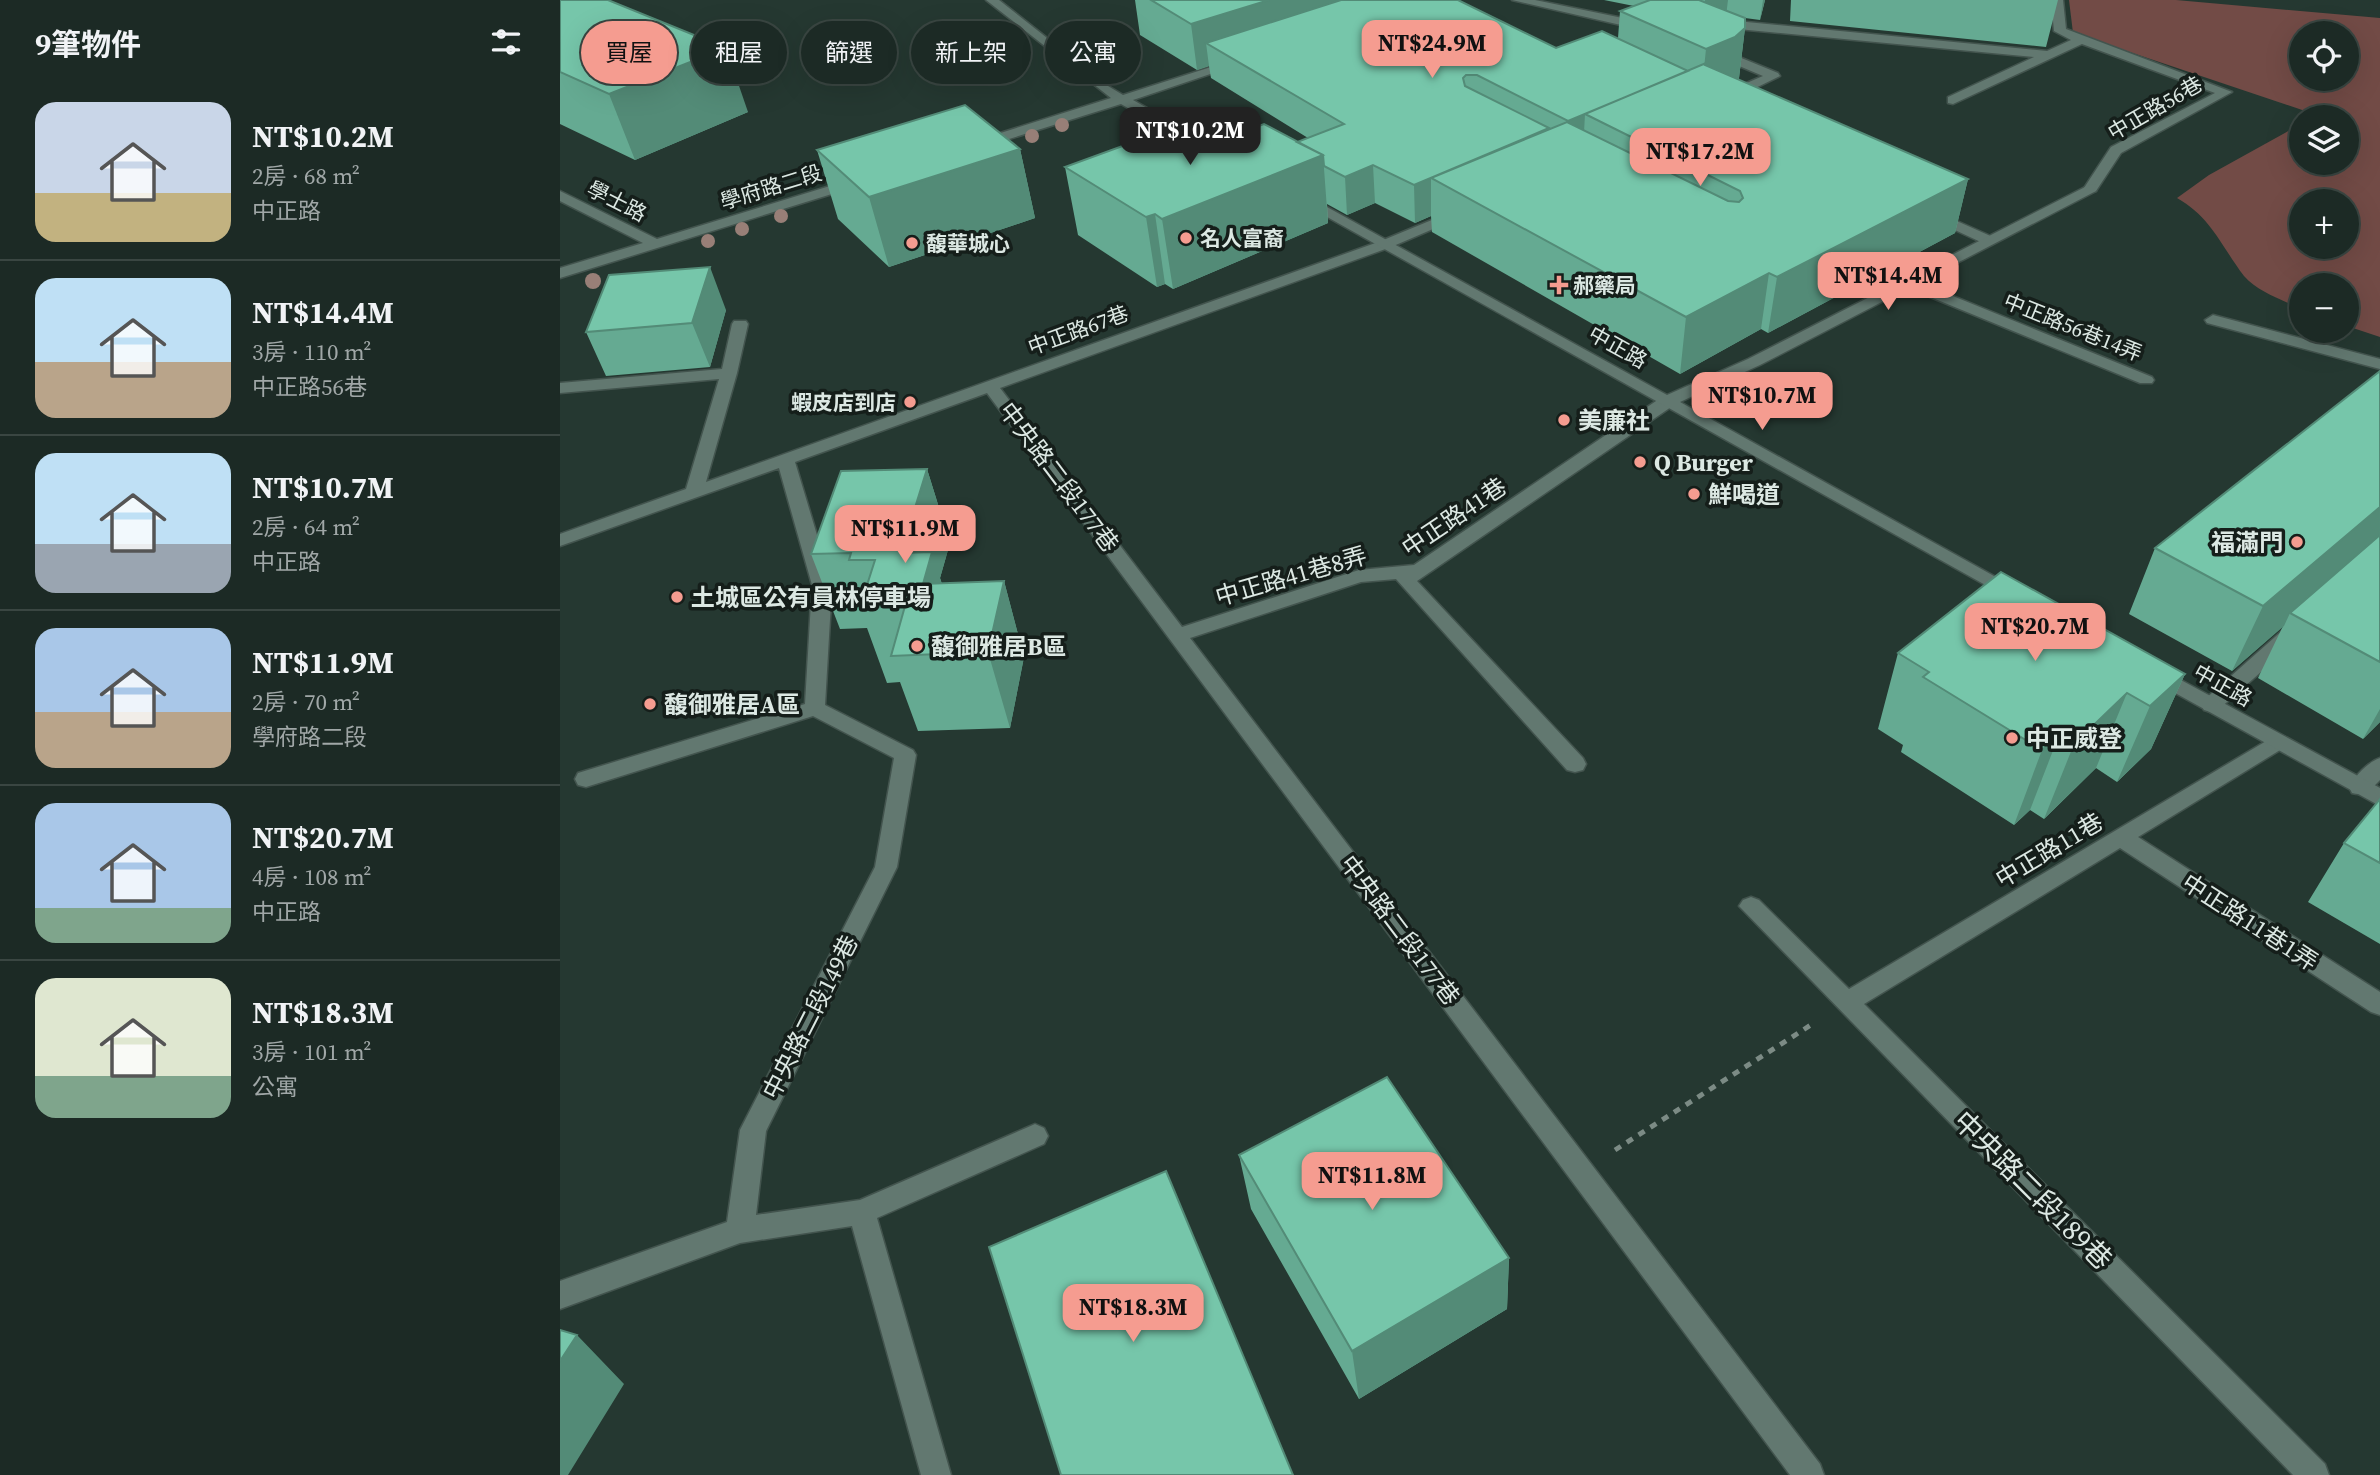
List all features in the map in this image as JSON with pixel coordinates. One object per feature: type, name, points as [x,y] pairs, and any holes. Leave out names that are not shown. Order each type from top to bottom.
[{"type":"street","points":[[992,0],[1104,89],[1215,152]]},
{"type":"street","points":[[1518,0],[1665,31]]},
{"type":"street","points":[[2057,0],[2060,32],[2081,40]]},
{"type":"street","points":[[1704,27],[1711,23],[1726,23],[2047,55]]},
{"type":"street","points":[[1953,100],[2081,40]]},
{"type":"street","name":"中正路56巷","points":[[1668,401],[1754,362],[2091,188],[2116,150],[2226,92],[2081,40]]},
{"type":"street","points":[[1704,46],[1774,76],[1714,103]]},
{"type":"street","points":[[969,148],[1248,60]]},
{"type":"street","name":"學府路二段","points":[[560,273],[864,180]]},
{"type":"street","name":"中正路","points":[[1289,191],[2034,605]]},
{"type":"street","name":"學士路","points":[[560,195],[656,244]]},
{"type":"street","name":"中正路67巷","points":[[560,540],[1386,244],[1475,205]]},
{"type":"street","points":[[1915,207],[1990,242]]},
{"type":"street","name":"中正路56巷14弄","points":[[1906,282],[2146,380]]},
{"type":"street","points":[[2213,320],[2380,364]]},
{"type":"street","points":[[694,492],[729,373],[740,324]]},
{"type":"street","points":[[560,388],[729,373]]},
{"type":"street","name":"中央路二段177巷","points":[[990,386],[1809,1475]]},
{"type":"street","name":"中正路41巷","points":[[1575,764],[1405,580],[1668,401]]},
{"type":"street","points":[[586,779],[815,708],[822,585],[785,460]]},
{"type":"street","name":"中正路41巷8弄","points":[[1178,635],[1359,576],[1418,571]]},
{"type":"street","points":[[2211,705],[2310,617]]},
{"type":"street","name":"中正路","points":[[2140,665],[2380,798]]},
{"type":"street","name":"中央路二段149巷","points":[[740,1230],[753,1130],[886,867],[905,755],[815,708]]},
{"type":"street","name":"中正路11巷","points":[[1847,1002],[2278,741]]},
{"type":"street","points":[[2360,787],[2380,766]]},
{"type":"street","name":"中正路11巷1弄","points":[[2120,838],[2380,1005]]},
{"type":"street","name":"中央路二段189巷","points":[[1751,906],[2314,1475]]},
{"type":"street","points":[[560,1295],[740,1230],[862,1212],[1035,1136]]},
{"type":"street","points":[[862,1212],[936,1475]]},
{"type":"path","points":[[1581,1172],[1847,1002]]},
{"type":"shaded area","points":[[2069,0],[2176,0],[2380,18],[2380,337],[2359,330],[2359,273],[2289,273],[2289,303],[2256,287],[2244,276],[2208,224],[2177,198],[2209,175],[2289,131],[2289,175],[2359,175],[2359,105],[2289,106],[2073,33]]},
{"type":"building","points":[[560,0],[608,0],[660,21],[581,21],[581,81],[560,72]]},
{"type":"building","points":[[1151,0],[1269,0],[1191,24]]},
{"type":"building","points":[[1341,0],[1458,0],[1556,48],[1602,31],[1688,71],[1568,121],[1477,75],[1466,75],[1463,78],[1465,86],[1549,128],[1414,185],[1373,165],[1345,177],[1324,166],[1323,155],[1297,142],[1344,124],[1206,43]]},
{"type":"building","points":[[1650,0],[1699,0],[1745,18],[1745,28],[1735,37],[1706,49],[1620,11]]},
{"type":"building","points":[[677,28],[691,34],[691,62],[677,67]]},
{"type":"building","points":[[1706,63],[1705,65],[1968,179],[1777,277],[1769,273],[1686,317],[1431,178],[1567,122],[1728,201],[1739,202],[1743,198],[1740,191],[1585,114]]},
{"type":"building","points":[[587,84],[634,84],[609,94]]},
{"type":"building","points":[[965,105],[1020,149],[869,197],[817,150]]},
{"type":"building","points":[[1188,122],[1220,140],[1264,124],[1323,155],[1162,219],[1155,214],[1146,217],[1065,167]]},
{"type":"building","points":[[710,267],[692,323],[586,332],[609,275]]},
{"type":"building","points":[[2380,371],[2380,507],[2263,606],[2155,548]]},
{"type":"building","points":[[927,469],[901,553],[932,552],[923,584],[1004,581],[988,652],[891,656],[905,606],[860,607],[875,560],[849,560],[851,553],[811,554],[841,471]]},
{"type":"building","points":[[2380,535],[2380,662],[2290,613]]},
{"type":"building","points":[[2001,572],[2185,674],[2150,706],[2127,693],[2074,744],[2059,735],[2042,750],[1923,677],[1929,672],[1898,653]]},
{"type":"building","points":[[2380,799],[2380,863],[2344,843]]},
{"type":"building","points":[[1387,1077],[1509,1258],[1352,1351],[1239,1155]]},
{"type":"building","points":[[1166,1171],[1293,1475],[1061,1475],[989,1247]]},
{"type":"building","points":[[560,1330],[577,1335],[560,1361]]},
{"type":"place","name":"名人富裔","points":[[1186,238]]},
{"type":"place","name":"馥華城心","points":[[912,243]]},
{"type":"place","name":"郝藥局","points":[[1559,285]]},
{"type":"place","name":"蝦皮店到店","points":[[910,402]]},
{"type":"place","name":"美廉社","points":[[1564,420]]},
{"type":"place","name":"Q Burger","points":[[1640,462]]},
{"type":"place","name":"鮮喝道","points":[[1694,494]]},
{"type":"place","name":"福滿門","points":[[2297,542]]},
{"type":"place","name":"土城區公有員林停車場","points":[[677,597]]},
{"type":"place","name":"馥御雅居B區","points":[[917,646]]},
{"type":"place","name":"馥御雅居A區","points":[[650,704]]},
{"type":"place","name":"中正威登","points":[[2012,738]]}]
